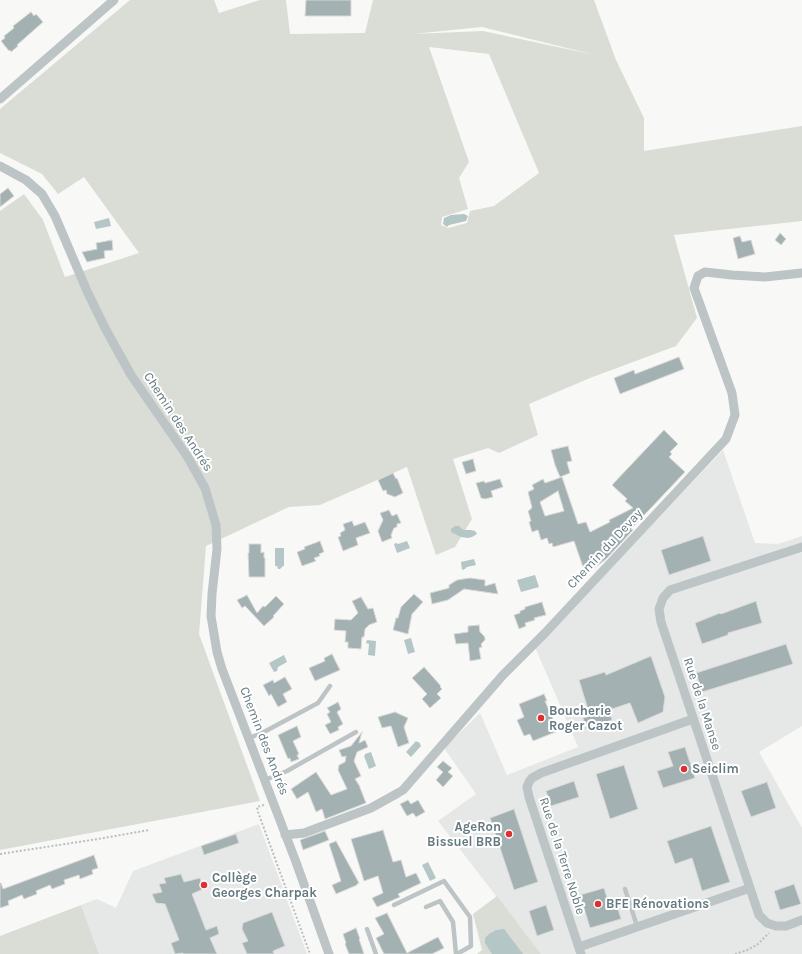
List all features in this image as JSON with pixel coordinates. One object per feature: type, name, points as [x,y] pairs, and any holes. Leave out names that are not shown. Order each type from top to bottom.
[{"type":"street","points":[[0,100],[114,0]]},
{"type":"street","name":"Chemin des Andrés","points":[[0,166],[26,180],[42,194],[55,216],[104,328],[131,375],[187,456],[206,488],[217,533],[218,549],[212,594],[211,616],[217,652],[222,669],[265,780],[329,954]]},
{"type":"street","name":"Chemin du Devay","points":[[285,835],[304,833],[371,808],[403,790],[503,676],[726,439],[735,415],[732,393],[694,288],[698,276],[705,272],[765,277],[802,273]]},
{"type":"street","name":"Rue de la Manse","points":[[776,926],[767,923],[759,915],[661,622],[659,609],[663,598],[670,590],[802,547]]},
{"type":"street","name":"Rue de la Terre Noble","points":[[693,719],[541,773],[532,778],[529,782],[527,787],[529,797],[580,950],[637,926],[750,888]]},
{"type":"street","points":[[776,926],[786,926],[802,920]]},
{"type":"lane","points":[[249,738],[262,733],[318,703],[330,686]]},
{"type":"lane","points":[[265,780],[287,771],[356,732]]},
{"type":"lane","points":[[394,904],[444,881],[470,918],[471,946],[456,954],[453,922],[440,901],[426,907]]},
{"type":"lane","points":[[625,889],[637,926]]},
{"type":"lane","points":[[367,929],[376,954]]},
{"type":"path","points":[[266,802],[264,805],[257,807],[258,812],[310,954]]},
{"type":"path","points":[[0,854],[149,830]]},
{"type":"path","points":[[735,954],[747,950],[757,944],[776,926]]},
{"type":"shaded area","points":[[130,0],[214,0],[219,13],[260,0],[286,0],[290,34],[365,33],[373,0],[594,0],[616,60],[644,118],[644,151],[802,126],[802,221],[674,235],[697,318],[676,346],[590,378],[529,404],[538,435],[499,453],[488,448],[453,459],[472,519],[455,547],[436,555],[407,467],[320,505],[289,507],[206,546],[199,634],[260,801],[0,850],[0,211],[24,194],[43,220],[65,277],[139,253],[84,177],[58,194],[42,174],[0,153],[0,109]],"holes":[[[482,27],[595,55],[483,31],[413,34]],[[429,47],[489,54],[539,173],[494,206],[470,211],[467,223],[448,228],[441,225],[442,217],[468,209],[459,178],[469,162]]]},
{"type":"shaded area","points":[[464,214],[468,216],[466,221],[449,225],[447,227],[443,224],[444,218],[451,215]]},
{"type":"shaded area","points":[[109,218],[111,226],[96,229],[94,222]]},
{"type":"shaded area","points":[[723,450],[755,543],[778,544],[802,536],[802,726],[759,752],[802,828],[802,954],[541,954],[438,821],[476,794],[444,748],[480,713],[507,775],[578,747],[535,647]]},
{"type":"shaded area","points":[[455,526],[459,526],[465,530],[475,531],[477,534],[468,538],[461,537],[451,532],[451,529]]},
{"type":"shaded area","points":[[407,541],[410,548],[397,553],[394,544]]},
{"type":"shaded area","points":[[275,548],[284,548],[284,566],[280,569],[275,566]]},
{"type":"shaded area","points":[[474,559],[476,565],[462,570],[461,562]]},
{"type":"shaded area","points":[[535,575],[539,587],[521,592],[517,580]]},
{"type":"shaded area","points":[[411,638],[415,652],[408,654],[404,640]]},
{"type":"shaded area","points":[[367,640],[376,641],[375,656],[368,655],[369,644],[366,643]]},
{"type":"shaded area","points":[[284,655],[287,662],[278,667],[277,671],[274,672],[269,663]]},
{"type":"shaded area","points":[[416,741],[419,742],[421,746],[411,757],[406,752]]},
{"type":"shaded area","points":[[371,752],[376,766],[369,769],[364,756],[365,754]]},
{"type":"shaded area","name":"Collège Georges Charpak","points":[[259,824],[307,954],[99,954],[81,905],[97,899],[116,908],[133,871]]},
{"type":"shaded area","points":[[428,862],[436,878],[430,881],[422,865]]},
{"type":"shaded area","points":[[497,896],[541,954],[477,954],[482,950],[473,914]]},
{"type":"shaded area","points":[[81,905],[99,954],[0,954],[0,936]]},
{"type":"shaded area","points":[[504,929],[523,954],[492,954],[485,943],[485,938],[496,930]]},
{"type":"building","points":[[306,0],[351,0],[351,16],[305,16]]},
{"type":"building","points":[[31,12],[34,16],[36,14],[43,22],[11,52],[10,50],[9,51],[1,41],[5,38],[4,36],[14,28],[13,26]]},
{"type":"building","points":[[8,188],[14,196],[0,207],[0,194]]},
{"type":"building","points":[[780,233],[786,239],[781,245],[775,240]]},
{"type":"building","points":[[740,236],[742,242],[751,240],[755,254],[738,259],[733,238]]},
{"type":"building","points":[[112,240],[113,250],[104,251],[105,258],[87,262],[82,252],[97,249],[96,243]]},
{"type":"building","points":[[679,357],[684,369],[620,394],[614,378],[634,370],[635,374]]},
{"type":"building","points":[[664,430],[678,444],[670,452],[672,454],[669,457],[685,472],[631,529],[633,530],[606,559],[587,574],[574,541],[553,547],[552,543],[549,544],[547,538],[541,540],[538,530],[532,532],[528,511],[532,508],[528,492],[534,489],[532,485],[543,479],[545,483],[562,477],[578,524],[586,522],[590,532],[610,522],[609,520],[633,508],[625,501],[627,499],[612,485]],"holes":[[[558,491],[564,511],[545,516],[540,502]]]},
{"type":"building","points":[[568,446],[572,461],[567,462],[570,473],[560,477],[551,450]]},
{"type":"building","points":[[473,459],[476,471],[466,474],[462,462]]},
{"type":"building","points":[[393,473],[396,479],[397,478],[403,493],[395,497],[387,494],[386,490],[383,491],[378,480]]},
{"type":"building","points":[[500,479],[503,487],[491,491],[493,497],[485,499],[481,498],[476,483],[484,481],[485,483]]},
{"type":"building","points":[[389,510],[392,516],[397,514],[401,523],[397,524],[397,527],[394,528],[391,535],[392,538],[382,542],[378,531],[383,520],[380,513]]},
{"type":"building","points":[[352,521],[354,526],[365,522],[370,533],[356,538],[358,545],[343,551],[338,537],[341,536],[340,533],[345,530],[343,524]]},
{"type":"building","points":[[703,536],[711,561],[669,575],[661,550]]},
{"type":"building","points":[[320,541],[324,552],[319,554],[320,556],[314,558],[316,561],[302,566],[297,552],[305,549],[304,547]]},
{"type":"building","points":[[249,544],[261,544],[261,553],[264,552],[265,558],[265,577],[249,577]]},
{"type":"building","points":[[470,578],[485,580],[485,586],[495,583],[498,594],[464,589],[448,600],[432,604],[430,593],[449,588],[449,585],[457,580]]},
{"type":"building","points":[[414,594],[423,602],[412,614],[408,634],[393,630],[401,607]]},
{"type":"building","points":[[247,595],[257,613],[263,606],[265,607],[276,596],[284,604],[273,616],[274,617],[264,626],[245,606],[242,608],[237,600]]},
{"type":"building","points":[[361,597],[368,609],[373,608],[377,622],[369,625],[365,629],[364,637],[362,637],[361,649],[348,648],[348,642],[345,642],[346,631],[334,630],[335,619],[351,620],[358,613],[352,601]]},
{"type":"building","points":[[756,601],[762,623],[728,633],[728,635],[702,644],[695,623]]},
{"type":"building","points":[[542,602],[546,615],[534,618],[535,620],[525,623],[526,626],[519,629],[514,615],[520,613],[520,611],[525,609],[525,607]]},
{"type":"building","points":[[479,625],[480,632],[485,638],[481,644],[482,647],[479,648],[481,659],[470,661],[468,643],[456,644],[454,634],[468,632],[468,626]]},
{"type":"building","points":[[786,644],[793,664],[702,692],[696,673]]},
{"type":"building","points":[[332,654],[340,670],[315,681],[309,668],[325,661],[324,658]]},
{"type":"building","points":[[651,656],[665,697],[663,712],[638,723],[630,703],[609,710],[612,720],[586,729],[583,718],[590,716],[579,680],[605,672],[606,675]]},
{"type":"building","points":[[424,667],[442,689],[437,694],[441,698],[430,708],[422,699],[427,694],[412,678]]},
{"type":"building","points":[[285,677],[292,689],[283,694],[287,702],[278,707],[271,694],[269,696],[263,685],[273,680],[274,683]]},
{"type":"building","points":[[544,694],[547,701],[545,701],[558,731],[533,741],[530,734],[524,736],[517,720],[524,717],[519,704]]},
{"type":"building","points":[[338,702],[341,709],[337,712],[343,724],[338,727],[339,730],[330,734],[325,725],[331,722],[327,714],[330,712],[327,708]]},
{"type":"building","points":[[395,712],[408,718],[404,727],[409,743],[398,747],[391,726],[382,728],[378,717]]},
{"type":"building","points":[[297,726],[301,737],[293,741],[299,754],[297,755],[299,759],[291,762],[290,758],[288,759],[278,735]]},
{"type":"building","points":[[362,732],[359,743],[365,740],[368,747],[357,752],[354,761],[361,776],[355,779],[366,803],[325,819],[322,809],[316,812],[308,792],[297,799],[291,789],[316,772],[331,795],[347,789],[338,770],[339,765],[345,762],[346,756],[342,757],[339,750],[351,746]]},
{"type":"building","points":[[685,747],[695,778],[663,788],[657,771],[673,766],[668,752]]},
{"type":"building","points":[[443,761],[452,768],[448,772],[453,776],[443,787],[436,780],[443,772],[437,767]]},
{"type":"building","points":[[624,765],[638,809],[610,819],[596,774]]},
{"type":"building","points":[[574,781],[579,797],[551,806],[546,791]]},
{"type":"building","points":[[767,782],[776,808],[751,817],[741,791]]},
{"type":"building","points":[[408,800],[411,804],[418,800],[425,812],[416,817],[413,813],[407,816],[400,804]]},
{"type":"building","points":[[514,809],[538,882],[514,890],[490,818]]},
{"type":"building","points":[[711,826],[730,882],[702,891],[692,858],[675,864],[667,841]]},
{"type":"building","points":[[383,830],[393,862],[401,860],[406,877],[416,873],[421,883],[398,894],[400,897],[377,907],[372,898],[383,893],[378,876],[364,881],[351,839]]},
{"type":"building","points":[[325,831],[329,840],[303,850],[300,840]]},
{"type":"building","points":[[236,834],[239,843],[204,855],[201,846]]},
{"type":"building","points":[[336,841],[359,883],[336,894],[332,885],[341,881],[329,844]]},
{"type":"building","points":[[94,855],[98,868],[92,870],[93,874],[80,879],[79,875],[64,880],[65,884],[52,889],[50,885],[36,891],[37,894],[24,899],[22,895],[8,901],[9,905],[0,908],[0,883],[3,889]]},
{"type":"building","name":"Collège Georges Charpak","points":[[181,874],[184,882],[200,878],[203,889],[192,894],[206,930],[217,926],[219,934],[210,938],[217,954],[175,954],[171,943],[179,940],[165,904],[156,903],[152,894],[162,892],[159,884],[166,883],[164,878]]},
{"type":"building","points":[[794,884],[801,904],[780,910],[774,891]]},
{"type":"building","points":[[604,888],[610,907],[617,905],[621,919],[590,928],[580,895]]},
{"type":"building","points":[[546,905],[554,930],[537,936],[529,911]]},
{"type":"building","name":"Collège Georges Charpak","points":[[272,912],[285,946],[273,951],[274,954],[247,954],[242,943],[248,941],[242,929],[243,923]]},
{"type":"building","points":[[387,913],[407,953],[438,937],[444,948],[432,954],[384,954],[376,938],[384,934],[375,918]]},
{"type":"building","points":[[356,928],[364,954],[349,954],[345,944],[343,934]]},
{"type":"place","name":"Boucherie Roger Cazot","points":[[541,718]]},
{"type":"place","name":"Seiclim","points":[[684,769]]},
{"type":"place","name":"AgeRon Bissuel BRB","points":[[509,834]]},
{"type":"place","name":"Collège Georges Charpak","points":[[204,885]]},
{"type":"place","name":"BFE Rénovations","points":[[598,904]]}]
